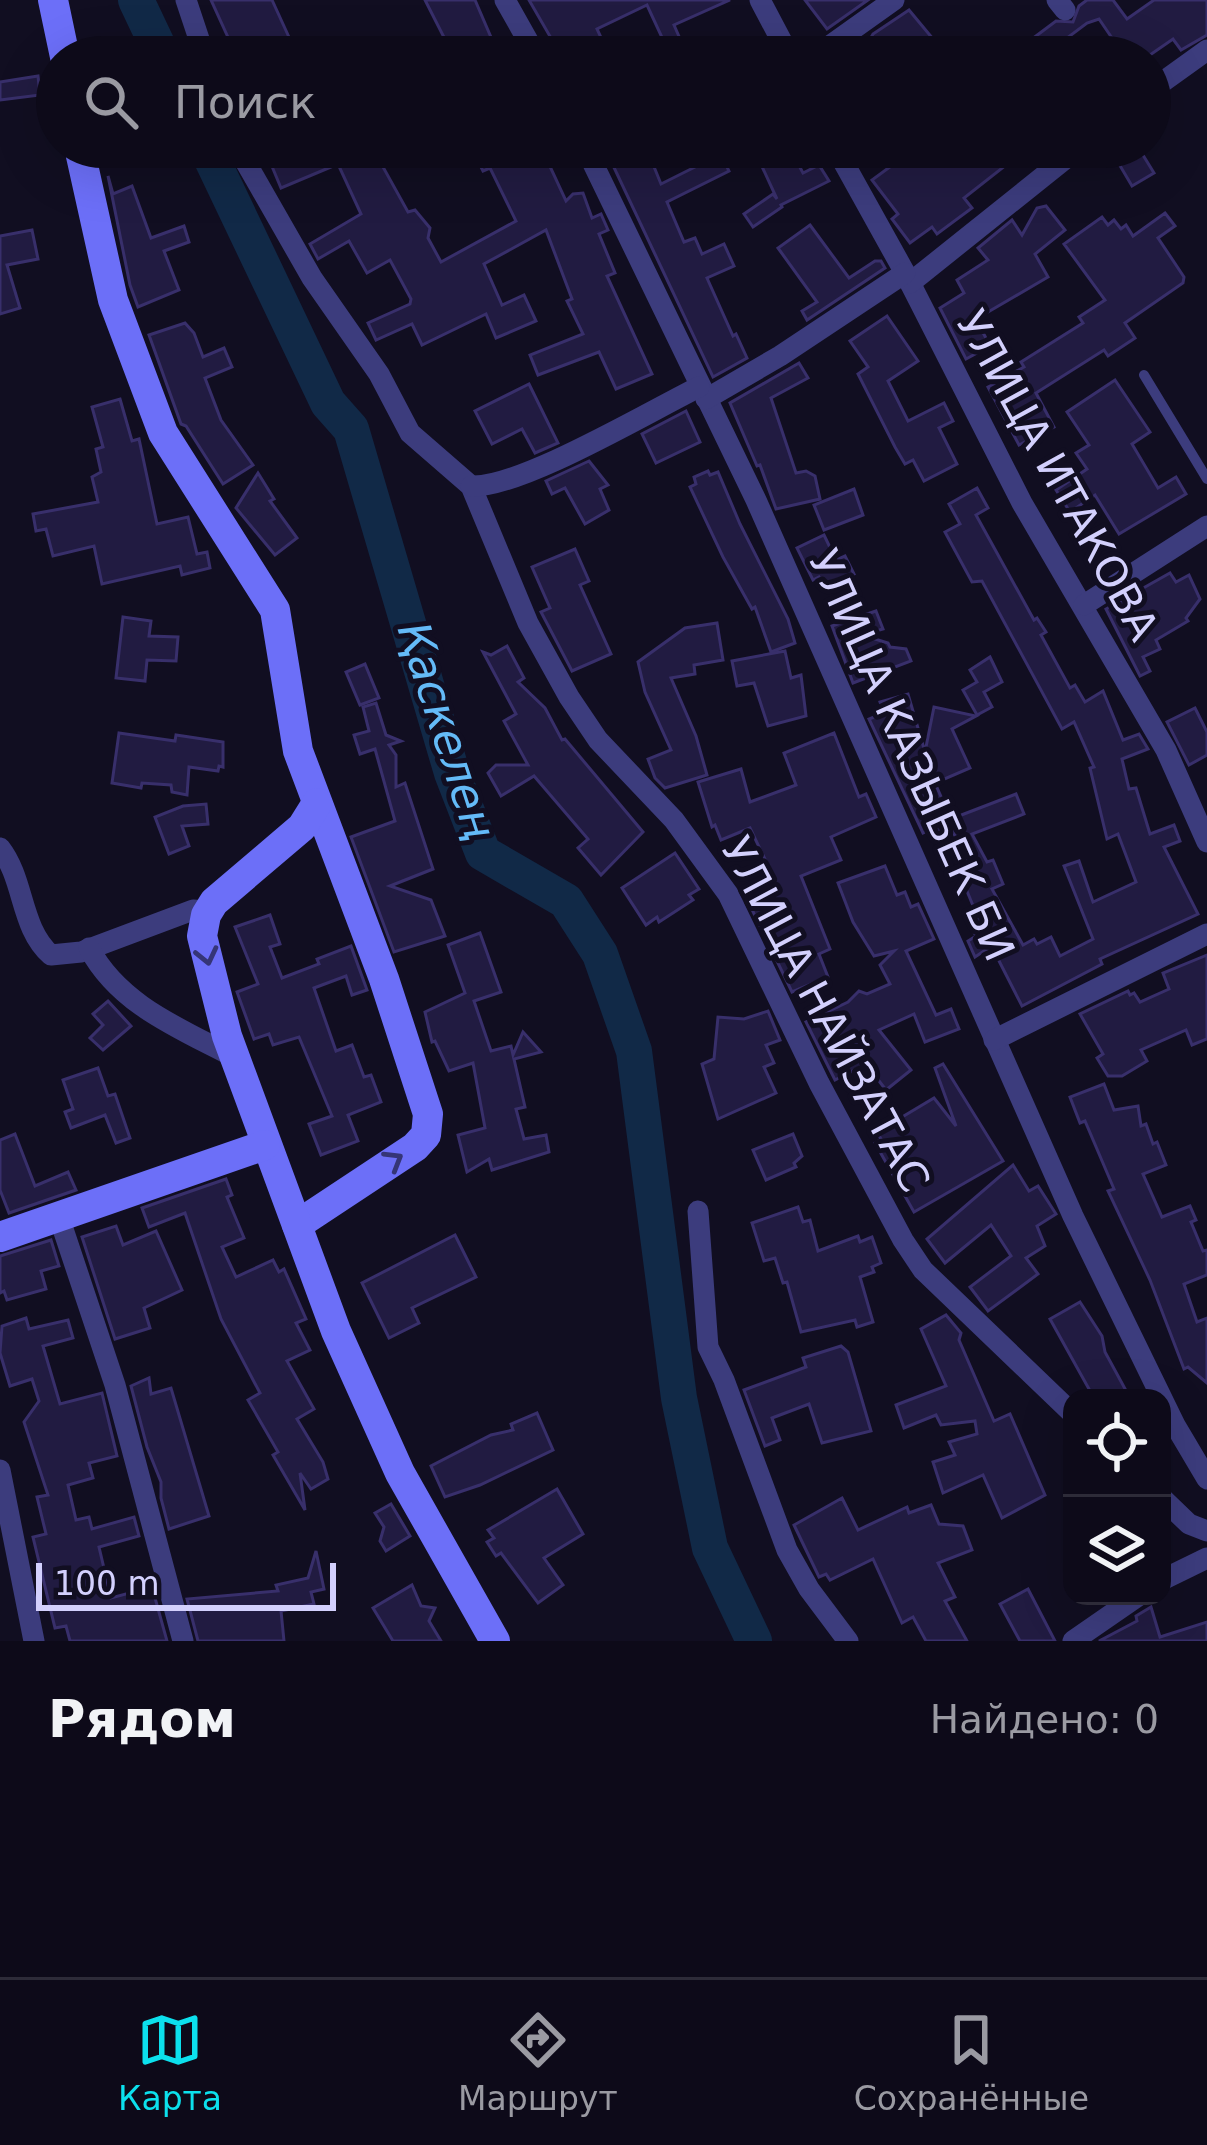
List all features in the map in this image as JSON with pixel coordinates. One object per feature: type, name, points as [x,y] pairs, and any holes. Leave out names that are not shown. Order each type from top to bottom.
[{"type":"street","points":[[53,0],[61,36]]},
{"type":"street","points":[[187,0],[198,36]]},
{"type":"street","points":[[505,0],[525,36]]},
{"type":"street","points":[[760,0],[779,36]]},
{"type":"street","points":[[843,36],[894,0]]},
{"type":"street","points":[[1171,76],[1207,50]]},
{"type":"street","points":[[84,168],[113,300],[163,433],[275,610],[298,751],[384,979],[428,1114],[426,1135],[415,1147],[297,1225]]},
{"type":"street","name":"УЛИЦА НАЙЗАТАС","points":[[249,168],[311,278],[380,374],[410,433],[471,486],[528,623],[569,697],[598,740],[674,820],[728,894],[819,1083],[902,1240],[937,1285],[1063,1404]]},
{"type":"street","name":"УЛИЦА КАЗЫБЕК БИ","points":[[595,168],[756,500],[1073,1216],[1175,1426],[1207,1479]]},
{"type":"street","name":"УЛИЦА ИТАКОВА","points":[[847,168],[1022,502],[1166,750],[1207,842]]},
{"type":"street","points":[[471,486],[483,487],[534,470],[780,356],[908,278],[1052,168]]},
{"type":"street","points":[[1084,605],[1207,526]]},
{"type":"street","points":[[317,803],[302,827],[244,874],[208,911],[202,936],[235,1057],[336,1331],[400,1473],[495,1641]]},
{"type":"street","points":[[0,848],[11,862],[40,945],[51,955],[89,948],[193,910],[208,911]]},
{"type":"street","points":[[994,1040],[1207,934]]},
{"type":"street","points":[[89,948],[119,988],[149,1012],[235,1057]]},
{"type":"street","points":[[0,1237],[265,1145]]},
{"type":"street","points":[[698,1211],[708,1347],[787,1550],[848,1641]]},
{"type":"street","points":[[59,1217],[115,1384],[183,1641]]},
{"type":"street","points":[[0,1470],[34,1641]]},
{"type":"street","points":[[1171,1507],[1189,1524],[1207,1531]]},
{"type":"street","points":[[1171,1576],[1207,1558]]},
{"type":"street","points":[[1073,1641],[1125,1605]]},
{"type":"lane","points":[[1144,375],[1207,479]]},
{"type":"building","points":[[211,0],[272,0],[288,36],[227,36]]},
{"type":"building","points":[[425,0],[475,0],[490,36],[443,36]]},
{"type":"building","points":[[529,0],[730,0],[674,25],[679,36],[661,36],[647,5],[597,29],[600,36],[550,36]]},
{"type":"building","points":[[805,0],[868,0],[827,29]]},
{"type":"building","points":[[1087,0],[1113,0],[1127,19],[1154,0],[1207,0],[1207,35],[1181,50],[1171,36],[1111,36],[1099,19],[1070,36],[1036,36],[1056,21],[1073,22]]},
{"type":"building","points":[[909,10],[931,36],[872,36]]},
{"type":"building","points":[[36,76],[36,96],[0,100],[0,82]]},
{"type":"building","points":[[273,168],[328,168],[281,188]]},
{"type":"building","points":[[340,168],[384,168],[408,212],[415,210],[430,228],[428,238],[441,262],[516,221],[490,168],[551,168],[566,201],[583,193],[592,218],[601,214],[608,230],[599,234],[615,273],[607,276],[652,374],[616,389],[599,352],[538,375],[530,355],[583,334],[567,301],[572,299],[546,230],[484,264],[502,305],[524,295],[536,321],[496,338],[486,314],[422,345],[412,324],[376,340],[368,323],[410,304],[411,299],[390,260],[367,273],[349,241],[318,259],[310,244],[361,214]]},
{"type":"building","points":[[614,168],[655,168],[661,184],[693,168],[728,168],[667,202],[684,242],[695,238],[702,254],[724,244],[734,266],[707,278],[747,358],[713,377]]},
{"type":"building","points":[[763,168],[800,168],[803,173],[821,168],[829,181],[781,205],[753,227],[744,214],[773,194],[777,199]]},
{"type":"building","points":[[888,168],[1002,168],[964,198],[972,208],[937,234],[932,227],[910,243],[892,219],[898,214],[872,180]]},
{"type":"building","points":[[1121,168],[1151,168],[1154,173],[1132,186]]},
{"type":"building","points":[[108,176],[113,194],[132,186],[151,238],[184,226],[189,242],[164,251],[179,290],[138,307],[130,285]]},
{"type":"building","points":[[1046,206],[1065,230],[1035,254],[1048,277],[976,319],[990,346],[966,359],[940,308],[964,293],[957,280],[988,260],[978,248],[1012,220],[1022,235],[1037,208]]},
{"type":"building","points":[[1165,213],[1175,226],[1158,238],[1184,277],[1183,283],[1125,323],[1135,338],[1108,356],[1104,350],[1036,393],[1054,427],[1019,445],[988,387],[1024,367],[1021,362],[1083,323],[1079,317],[1105,300],[1064,244],[1102,217],[1108,225],[1114,220],[1121,229],[1126,225],[1133,236]]},
{"type":"building","points":[[810,225],[849,278],[875,261],[885,268],[807,320],[802,311],[817,302],[778,248]]},
{"type":"building","points":[[32,230],[38,259],[7,265],[20,308],[0,314],[0,236]]},
{"type":"building","points":[[887,316],[918,361],[888,381],[908,421],[944,403],[953,421],[939,428],[957,464],[924,481],[913,460],[905,464],[895,447],[858,374],[868,367],[850,341]]},
{"type":"building","points":[[185,323],[203,357],[224,348],[232,367],[205,378],[221,420],[253,465],[223,484],[181,424],[149,335]]},
{"type":"building","points":[[799,363],[808,378],[771,398],[796,473],[815,476],[820,499],[776,509],[730,403]]},
{"type":"building","points":[[1115,380],[1150,432],[1132,444],[1158,488],[1176,477],[1186,494],[1119,534],[1095,495],[1070,512],[1056,490],[1087,469],[1076,453],[1089,445],[1067,412]]},
{"type":"building","points":[[529,384],[558,443],[535,453],[522,429],[492,444],[475,411]]},
{"type":"building","points":[[120,399],[132,441],[139,439],[157,524],[188,517],[197,554],[207,552],[210,568],[182,575],[180,566],[102,584],[94,546],[53,556],[46,529],[36,531],[33,514],[98,502],[92,477],[101,472],[96,449],[103,447],[92,407]]},
{"type":"building","points":[[686,411],[700,442],[656,463],[642,434]]},
{"type":"building","points":[[589,461],[608,485],[600,489],[609,510],[585,524],[565,488],[552,494],[546,481]]},
{"type":"building","points":[[708,471],[710,475],[718,472],[795,643],[771,652],[755,607],[752,609],[723,557],[690,487],[696,484],[694,477]]},
{"type":"building","points":[[258,473],[274,499],[270,501],[297,538],[275,555],[236,508]]},
{"type":"building","points":[[977,488],[988,508],[976,515],[1034,620],[1046,632],[1041,635],[1070,688],[1075,685],[1085,702],[1103,691],[1123,740],[1139,734],[1148,749],[1122,759],[1129,789],[1136,788],[1150,834],[1174,825],[1180,841],[1164,847],[1198,914],[1100,959],[1102,964],[1022,1006],[995,953],[990,955],[987,949],[975,957],[968,941],[976,936],[966,918],[976,913],[960,874],[972,869],[950,826],[923,833],[869,719],[884,713],[880,702],[908,694],[925,752],[934,707],[976,716],[952,729],[970,768],[935,783],[951,819],[1016,794],[1024,814],[972,834],[987,862],[993,860],[1003,884],[992,889],[1023,945],[1051,937],[1060,956],[1093,939],[1064,866],[1079,861],[1093,902],[1136,882],[1118,834],[1107,839],[1090,768],[1094,767],[1074,722],[1062,729],[982,581],[972,582],[945,532],[960,524],[949,504]]},
{"type":"building","points":[[854,489],[863,515],[824,530],[814,505]]},
{"type":"building","points":[[824,535],[836,560],[845,556],[854,574],[825,587],[819,577],[813,580],[797,548]]},
{"type":"building","points":[[575,549],[589,581],[580,585],[611,654],[572,671],[541,612],[550,608],[532,567]]},
{"type":"building","points":[[1170,573],[1176,582],[1189,575],[1200,599],[1188,621],[1156,640],[1160,649],[1143,657],[1150,671],[1140,676],[1106,609]]},
{"type":"building","points":[[876,611],[883,629],[862,635],[906,649],[911,661],[853,683],[832,626]]},
{"type":"building","points":[[123,617],[151,621],[149,636],[178,637],[176,661],[147,660],[145,681],[116,678]]},
{"type":"building","points":[[717,623],[723,660],[694,665],[695,674],[671,678],[707,775],[665,788],[648,759],[671,750],[645,692],[638,662],[685,628]]},
{"type":"building","points":[[507,646],[524,678],[518,682],[545,708],[562,740],[643,832],[601,875],[578,848],[588,839],[534,776],[501,796],[488,773],[496,765],[528,765],[504,721],[516,714],[483,652],[491,655]]},
{"type":"building","points":[[785,651],[791,678],[801,675],[806,716],[768,726],[754,683],[737,686],[732,661]]},
{"type":"building","points":[[990,657],[1002,682],[984,692],[992,707],[977,715],[963,690],[977,682],[970,670]]},
{"type":"building","points":[[365,664],[379,698],[360,705],[346,672]]},
{"type":"building","points":[[376,703],[386,735],[401,741],[389,745],[396,755],[396,787],[405,783],[433,869],[390,886],[431,900],[445,936],[394,952],[351,837],[395,821],[375,749],[360,754],[354,735],[369,731],[363,707]]},
{"type":"building","points":[[1195,708],[1207,732],[1207,755],[1189,765],[1167,722]]},
{"type":"building","points":[[119,733],[223,742],[223,767],[218,771],[189,767],[187,795],[172,792],[171,785],[142,783],[141,788],[112,783]]},
{"type":"building","points":[[834,733],[859,797],[866,794],[876,817],[831,837],[841,860],[801,876],[830,949],[819,954],[828,977],[792,992],[744,893],[773,876],[750,828],[721,840],[698,782],[741,769],[750,802],[796,785],[784,753]]},
{"type":"building","points":[[206,804],[208,824],[182,826],[189,846],[169,854],[155,817],[183,806]]},
{"type":"building","points":[[675,853],[699,889],[689,895],[693,900],[646,925],[622,888]]},
{"type":"building","points":[[885,866],[897,895],[905,892],[911,907],[918,904],[934,939],[906,951],[936,1015],[951,1009],[959,1029],[925,1042],[914,1014],[879,1030],[911,1070],[886,1090],[866,1064],[835,1080],[806,1022],[848,1002],[859,991],[867,994],[890,984],[880,965],[894,951],[874,956],[853,922],[838,883]]},
{"type":"building","points":[[270,915],[280,944],[270,947],[282,978],[351,946],[367,990],[352,995],[346,976],[314,988],[336,1051],[352,1045],[364,1077],[371,1075],[381,1102],[348,1115],[358,1141],[321,1155],[309,1124],[332,1116],[299,1037],[273,1045],[269,1034],[254,1039],[237,992],[258,984],[235,927]]},
{"type":"building","points":[[480,933],[501,992],[474,1001],[491,1051],[511,1046],[513,1055],[523,1032],[541,1052],[514,1059],[525,1107],[516,1109],[524,1139],[546,1135],[549,1152],[492,1170],[489,1159],[467,1172],[458,1135],[485,1128],[473,1063],[449,1071],[432,1042],[425,1012],[465,993],[448,945]]},
{"type":"building","points":[[1207,955],[1207,1039],[1192,1045],[1186,1030],[1141,1050],[1147,1061],[1122,1076],[1108,1076],[1097,1058],[1103,1054],[1080,1014],[1128,991],[1140,1002],[1169,989],[1163,973]]},
{"type":"building","points":[[108,1001],[131,1026],[103,1050],[90,1038],[103,1025],[93,1014]]},
{"type":"building","points":[[768,1011],[780,1040],[766,1045],[774,1063],[764,1067],[776,1093],[718,1119],[702,1064],[714,1059],[718,1017],[744,1019]]},
{"type":"building","points":[[943,1064],[1003,1161],[914,1212],[875,1143],[881,1139],[877,1132],[934,1098],[956,1126],[935,1068]]},
{"type":"building","points":[[98,1068],[108,1096],[115,1094],[130,1138],[116,1143],[105,1115],[71,1128],[65,1112],[73,1109],[63,1080]]},
{"type":"building","points":[[1104,1084],[1114,1110],[1138,1106],[1141,1126],[1146,1124],[1153,1144],[1157,1142],[1166,1165],[1143,1174],[1162,1217],[1190,1206],[1196,1220],[1191,1222],[1203,1251],[1207,1250],[1207,1275],[1184,1284],[1197,1322],[1207,1318],[1207,1383],[1188,1367],[1184,1369],[1150,1280],[1108,1191],[1114,1189],[1070,1097]]},
{"type":"building","points":[[15,1134],[35,1186],[68,1172],[76,1190],[9,1213],[0,1190],[0,1140]]},
{"type":"building","points":[[793,1134],[802,1156],[794,1163],[796,1167],[766,1180],[753,1150]]},
{"type":"building","points":[[1013,1165],[1029,1191],[1038,1186],[1056,1214],[1037,1226],[1045,1246],[1026,1258],[1038,1274],[988,1311],[970,1287],[1011,1256],[991,1225],[945,1263],[927,1239]]},
{"type":"building","points":[[226,1179],[232,1195],[227,1197],[244,1238],[222,1247],[236,1277],[273,1260],[279,1272],[284,1269],[306,1319],[296,1323],[310,1350],[287,1361],[314,1409],[297,1419],[328,1479],[311,1489],[300,1473],[305,1510],[248,1400],[260,1393],[221,1319],[185,1213],[149,1227],[142,1208]]},
{"type":"building","points":[[798,1207],[803,1222],[810,1220],[818,1251],[858,1236],[860,1242],[872,1237],[881,1263],[872,1267],[874,1272],[860,1277],[873,1322],[857,1327],[855,1320],[801,1332],[787,1282],[783,1283],[775,1258],[764,1261],[752,1223]]},
{"type":"building","points":[[116,1226],[123,1245],[156,1231],[182,1290],[144,1308],[150,1328],[115,1339],[82,1237]]},
{"type":"building","points":[[455,1235],[476,1277],[412,1308],[419,1323],[389,1338],[362,1283]]},
{"type":"building","points":[[51,1240],[59,1266],[41,1271],[46,1289],[7,1300],[4,1291],[0,1293],[0,1256]]},
{"type":"building","points":[[1080,1302],[1102,1336],[1105,1352],[1125,1389],[1089,1389],[1050,1319]]},
{"type":"building","points":[[946,1315],[961,1333],[959,1340],[994,1421],[1010,1414],[1045,1495],[1002,1518],[983,1475],[943,1493],[933,1462],[955,1455],[949,1442],[977,1434],[975,1421],[941,1425],[936,1415],[904,1428],[896,1405],[946,1386],[921,1329]]},
{"type":"building","points":[[26,1318],[29,1329],[68,1320],[73,1338],[43,1346],[60,1404],[102,1393],[117,1456],[89,1463],[93,1478],[68,1485],[76,1520],[89,1517],[92,1529],[134,1517],[139,1536],[99,1547],[111,1598],[152,1587],[167,1641],[70,1641],[66,1626],[55,1628],[33,1537],[46,1534],[37,1497],[48,1495],[24,1422],[39,1401],[32,1379],[10,1386],[0,1353],[2,1326]]},
{"type":"building","points":[[841,1346],[848,1352],[871,1431],[822,1443],[809,1404],[772,1418],[780,1440],[765,1446],[744,1390],[806,1367],[803,1358]]},
{"type":"building","points":[[149,1378],[151,1394],[171,1388],[209,1516],[169,1529],[161,1482],[131,1386]]},
{"type":"building","points":[[537,1413],[553,1450],[445,1497],[431,1466],[491,1435],[513,1430],[511,1424]]},
{"type":"building","points":[[557,1489],[583,1534],[544,1558],[563,1585],[538,1603],[501,1553],[496,1556],[487,1542],[494,1538],[488,1530]]},
{"type":"building","points":[[842,1498],[858,1530],[907,1507],[909,1513],[931,1505],[939,1524],[963,1526],[972,1550],[938,1563],[955,1597],[945,1601],[967,1641],[926,1641],[913,1617],[902,1623],[873,1559],[830,1580],[826,1574],[819,1577],[794,1525]]},
{"type":"building","points":[[391,1504],[410,1536],[386,1551],[380,1541],[384,1527],[375,1513]]},
{"type":"building","points":[[316,1551],[324,1589],[311,1592],[314,1604],[281,1611],[284,1641],[198,1641],[187,1599],[278,1591],[276,1585],[308,1578]]},
{"type":"building","points":[[412,1585],[421,1606],[435,1608],[429,1621],[441,1641],[393,1641],[373,1608]]},
{"type":"building","points":[[1028,1589],[1055,1641],[1020,1641],[1000,1604]]},
{"type":"building","points":[[1151,1607],[1160,1637],[1207,1622],[1207,1641],[1099,1641],[1137,1621],[1136,1616]]},
{"type":"waterway","name":"Қаскелең","points":[[136,0],[153,36]]},
{"type":"waterway","name":"Қаскелең","points":[[216,168],[328,403],[351,429],[452,773],[483,853],[566,901],[600,954],[634,1051],[679,1398],[710,1548],[754,1641]]}]
